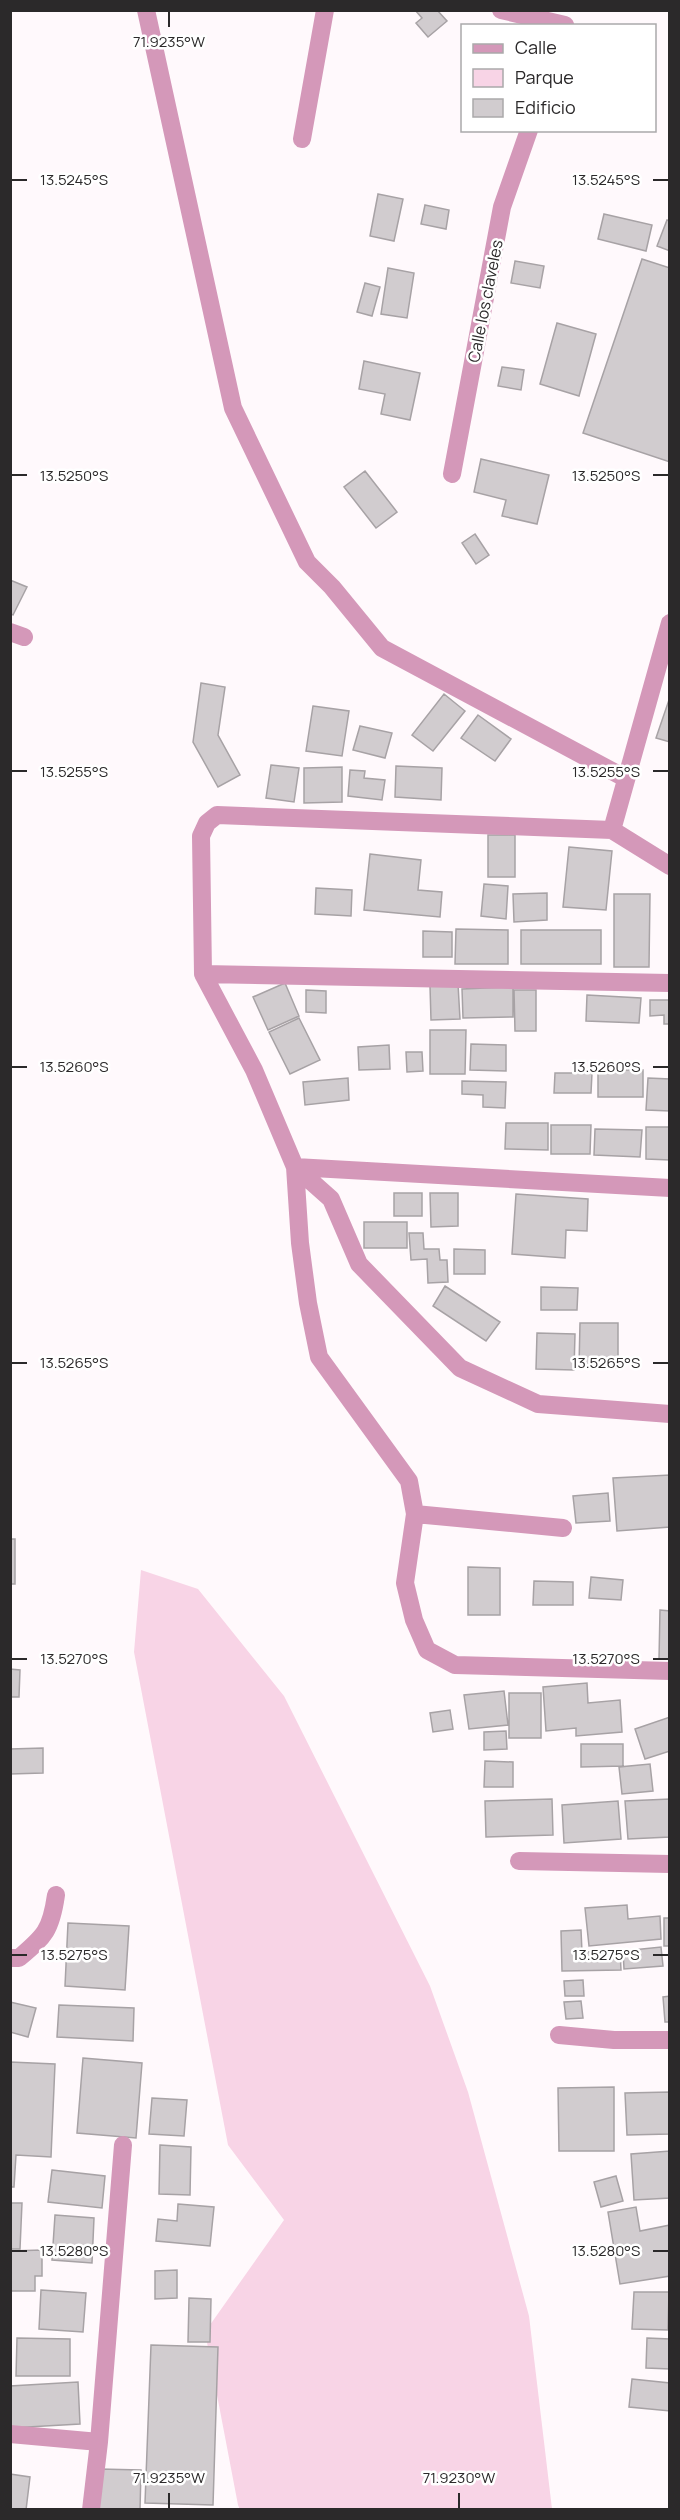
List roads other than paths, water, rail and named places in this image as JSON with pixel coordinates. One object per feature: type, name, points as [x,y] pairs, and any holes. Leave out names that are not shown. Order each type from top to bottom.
[{"type":"street","points":[[146,10],[233,408],[307,562],[332,587],[382,648],[625,778]]},
{"type":"street","points":[[302,139],[325,10]]},
{"type":"street","points":[[501,10],[561,24]]},
{"type":"street","name":"Calle los claveles","points":[[452,474],[502,207],[528,132]]},
{"type":"street","points":[[612,830],[669,622]]},
{"type":"street","points":[[669,866],[612,830],[217,815],[207,823],[201,836],[203,974],[254,1070],[295,1167],[300,1243],[308,1303],[319,1357],[410,1481],[415,1514],[405,1583],[414,1620],[427,1650],[455,1665],[669,1671]]},
{"type":"street","points":[[203,974],[669,983]]},
{"type":"street","points":[[295,1167],[669,1188]]},
{"type":"street","points":[[295,1167],[331,1199],[358,1264],[460,1368],[538,1404],[669,1414]]},
{"type":"street","points":[[415,1514],[564,1528]]},
{"type":"street","points":[[519,1861],[669,1863]]},
{"type":"street","points":[[10,1958],[19,1958],[42,1939],[53,1919],[56,1895]]},
{"type":"street","points":[[560,2035],[614,2040],[669,2040]]},
{"type":"street","points":[[91,2510],[99,2442],[123,2145]]},
{"type":"street","points":[[10,2434],[99,2442]]}]
